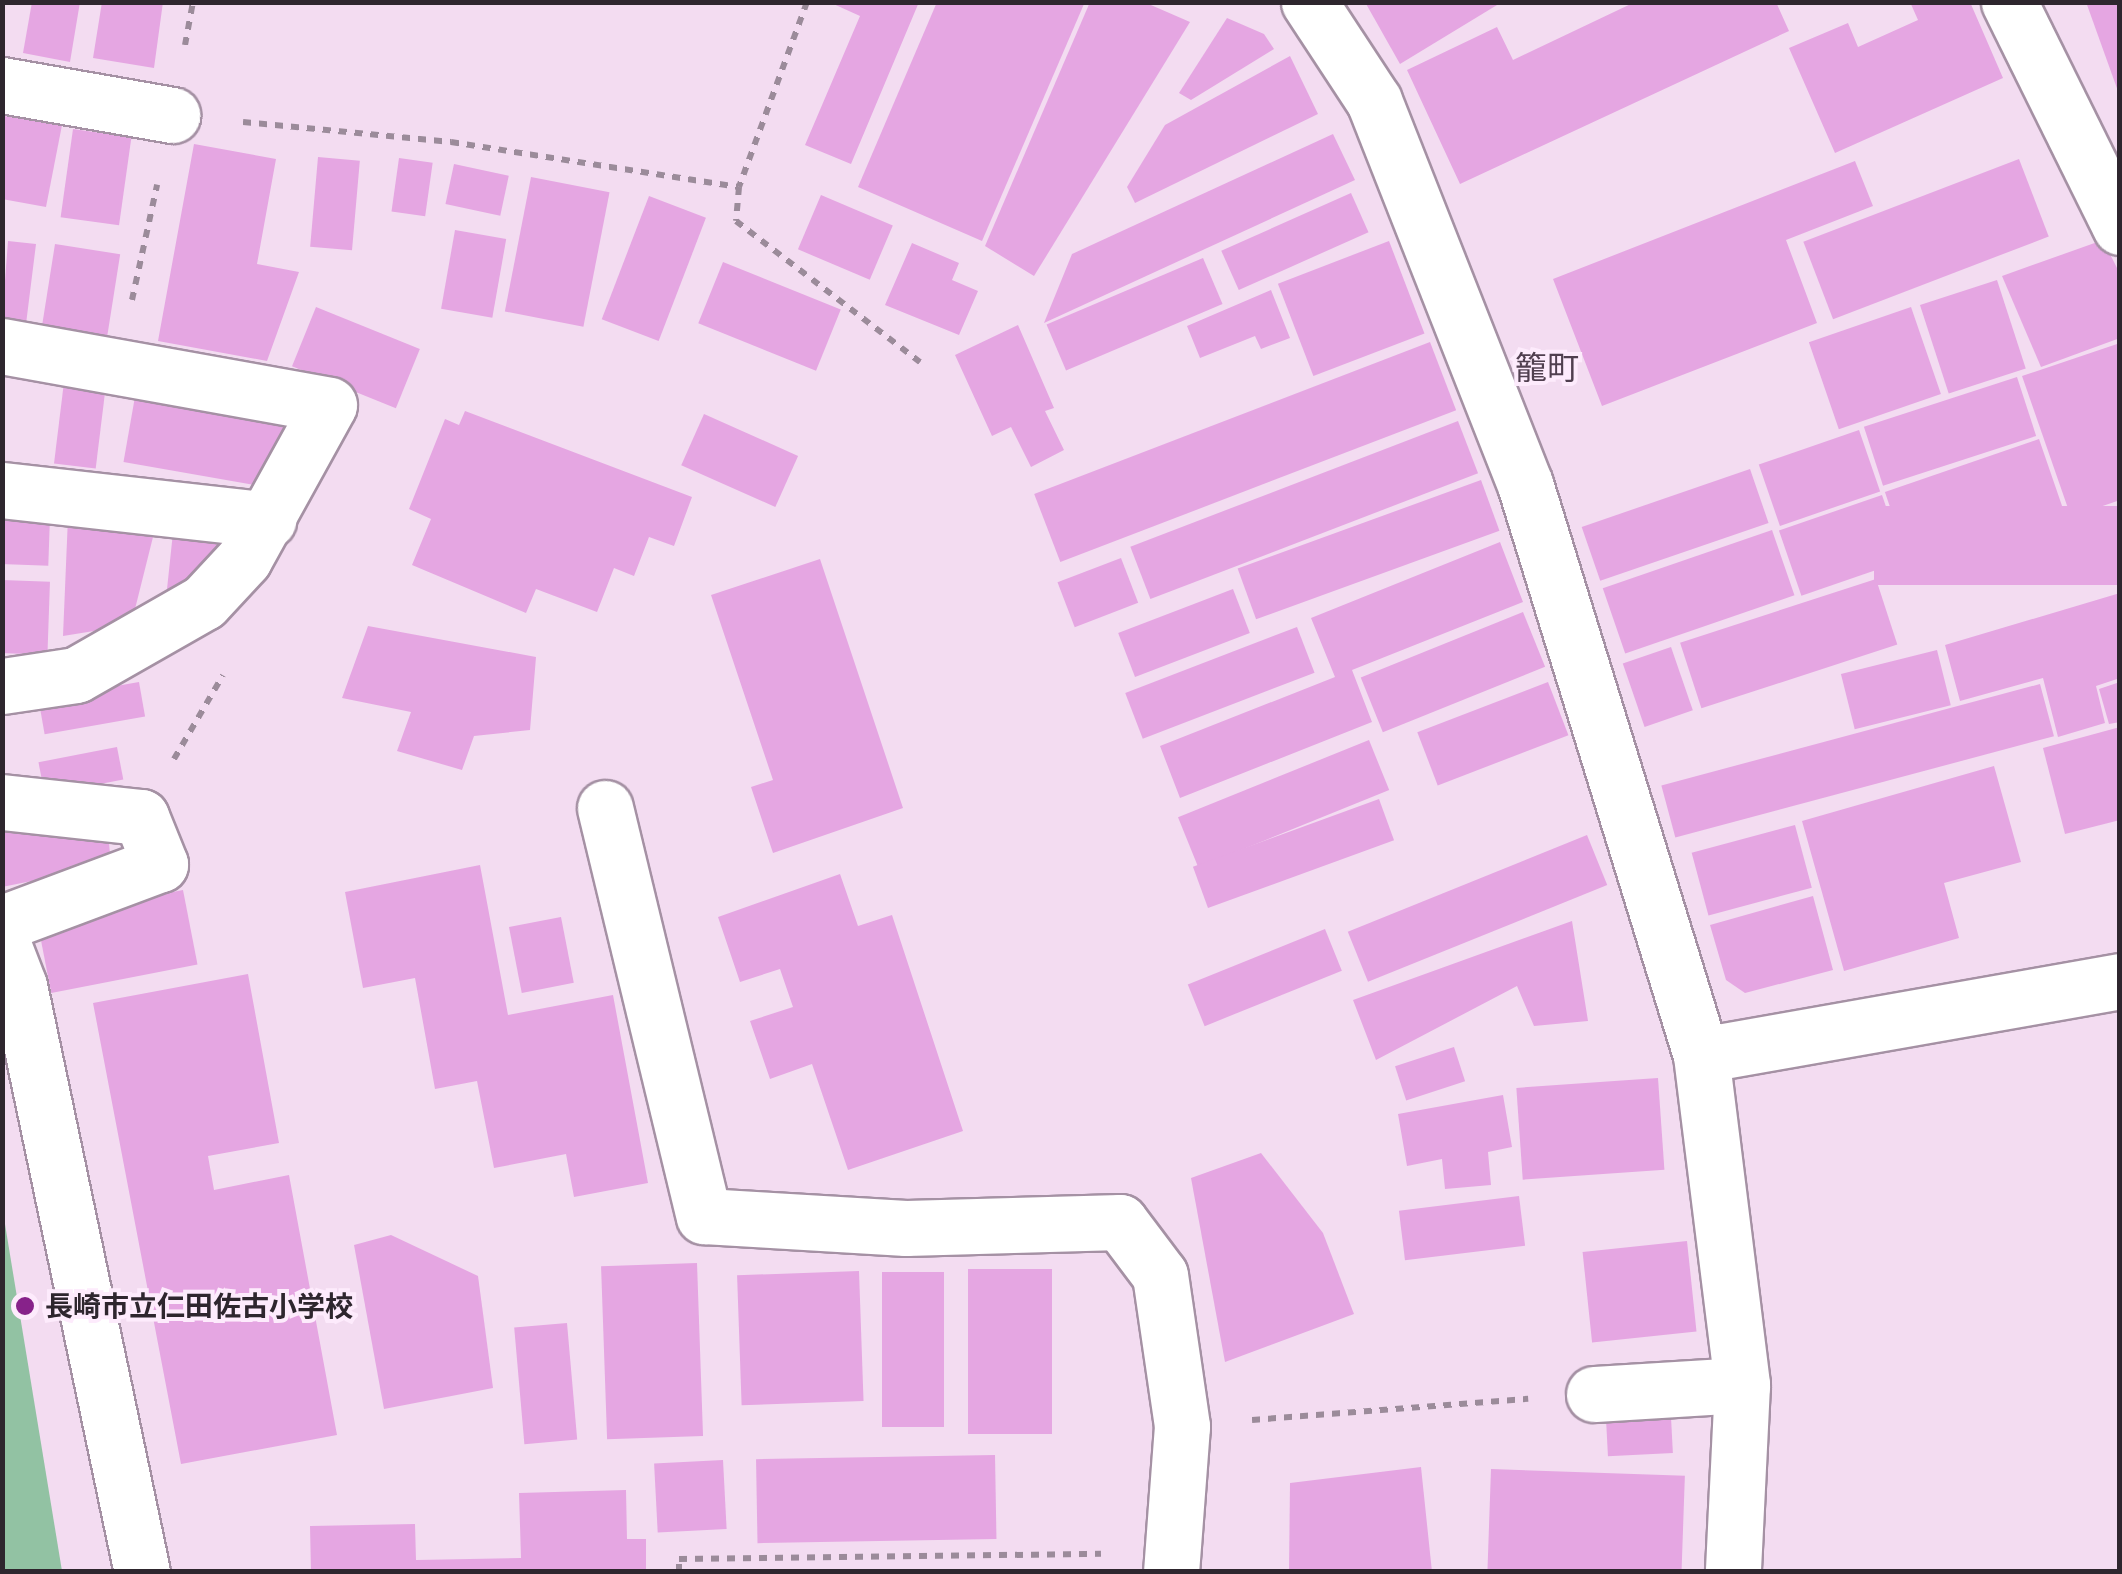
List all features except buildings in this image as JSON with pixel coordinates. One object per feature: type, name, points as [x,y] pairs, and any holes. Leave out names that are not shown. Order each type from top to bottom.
[{"type":"street","points":[[1309,2],[1374,101],[1525,484],[1702,1055],[1742,1385],[1733,1572]]},
{"type":"street","points":[[2009,2],[2120,227]]},
{"type":"street","points":[[2,85],[172,115]]},
{"type":"street","points":[[2,346],[329,404],[244,559],[204,602],[76,675],[2,686]]},
{"type":"street","points":[[2,490],[268,520]]},
{"type":"street","points":[[2,802],[140,816],[160,864],[2,923]]},
{"type":"street","points":[[604,808],[704,1216],[906,1228],[1120,1222],[1160,1275],[1182,1426],[1172,1562]]},
{"type":"street","points":[[2,942],[18,986],[142,1572]]},
{"type":"street","points":[[1702,1055],[2120,981]]},
{"type":"street","points":[[1594,1394],[1742,1385]]},
{"type":"path","points":[[807,2],[739,187],[736,221],[920,362]]},
{"type":"path","points":[[119,364],[172,115],[450,142],[739,187]]},
{"type":"path","points":[[1182,1426],[1594,1394]]},
{"type":"path","points":[[679,1572],[678,1559],[1172,1562]]},
{"type":"green space","points":[[3,1212],[62,1571],[3,1571]]},
{"type":"place","name":"長崎市立仁田佐古小学校","points":[[25,1306]]},
{"type":"district","name":"籠町","points":[[1547,367]]}]
